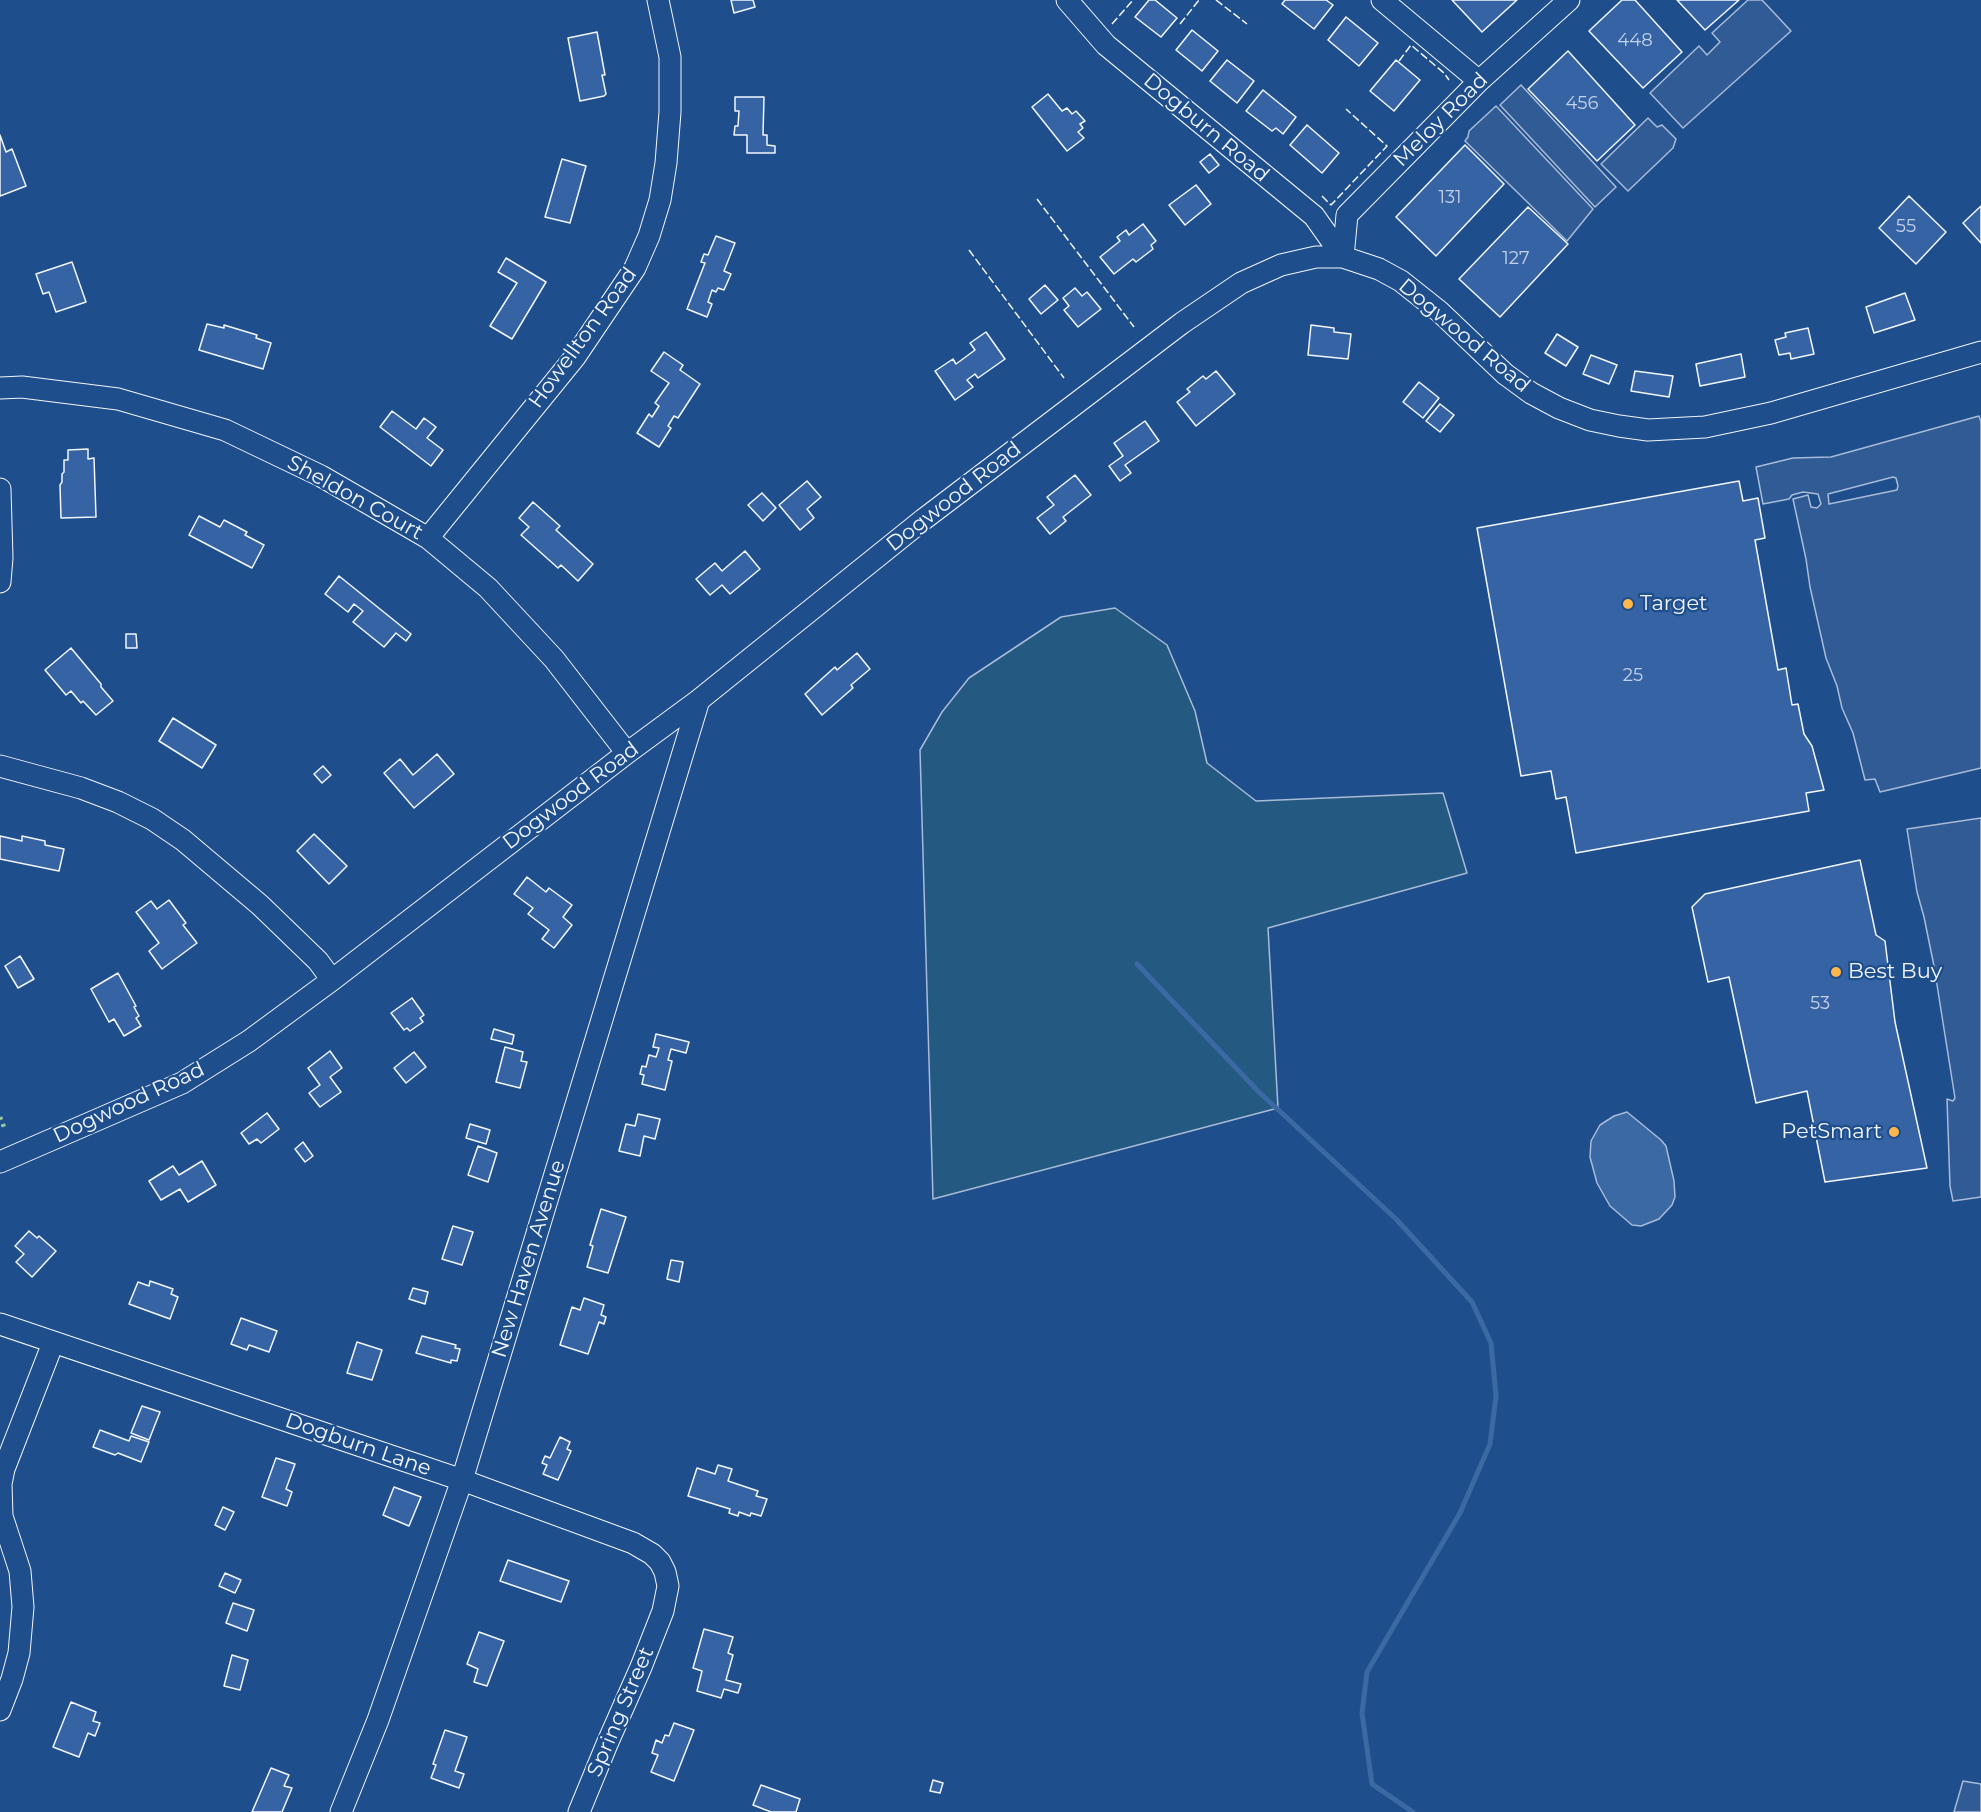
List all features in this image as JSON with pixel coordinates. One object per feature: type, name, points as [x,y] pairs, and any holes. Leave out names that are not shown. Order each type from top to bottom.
[{"type":"street","name":"Howellton Road","points":[[428,538],[575,357],[635,268],[650,236],[660,200],[666,163],[670,112],[670,57],[658,0]]},
{"type":"street","name":"Dogburn Road","points":[[1067,0],[1106,45],[1314,216],[1343,257]]},
{"type":"street","points":[[1382,0],[1479,81]]},
{"type":"street","name":"Meloy Road","points":[[1343,257],[1347,215],[1479,81],[1569,0]]},
{"type":"street","name":"Dogwood Road","points":[[0,1162],[183,1083],[249,1041],[699,700],[924,519],[1182,323],[1231,289],[1271,269],[1316,257],[1343,257],[1373,266],[1401,281],[1440,312],[1505,374],[1531,393],[1559,408],[1590,420],[1648,430],[1705,427],[1771,413],[1981,352]]},
{"type":"street","name":"Sheldon Court","points":[[0,388],[22,387],[118,399],[225,430],[321,476],[428,538],[488,588],[554,659],[627,753]]},
{"type":"street","points":[[0,489],[2,558],[0,582]]},
{"type":"street","name":"New Haven Avenue","points":[[341,1812],[378,1720],[462,1480],[699,700]]},
{"type":"street","points":[[0,766],[81,788],[118,802],[152,819],[183,840],[260,905],[318,961],[332,980]]},
{"type":"street","name":"Dogburn Lane","points":[[0,1324],[462,1480],[643,1547],[660,1562],[665,1572],[668,1586],[663,1611]]},
{"type":"street","points":[[0,1710],[20,1653],[23,1607],[20,1571],[2,1516],[1,1484],[4,1469],[53,1342]]},
{"type":"street","name":"Spring Street","points":[[579,1812],[663,1611]]},
{"type":"shaded area","points":[[1748,0],[1762,0],[1791,31],[1683,128],[1650,93],[1699,46],[1707,55],[1720,42],[1712,33]]},
{"type":"shaded area","points":[[1521,85],[1616,187],[1595,207],[1500,105]]},
{"type":"shaded area","points":[[1496,106],[1593,209],[1567,241],[1465,141],[1469,131]]},
{"type":"shaded area","points":[[1648,118],[1657,127],[1662,125],[1676,139],[1673,148],[1628,191],[1601,164]]},
{"type":"shaded area","points":[[1979,416],[1981,422],[1981,768],[1880,792],[1875,779],[1865,780],[1853,733],[1842,708],[1837,686],[1826,658],[1793,499],[1808,495],[1811,507],[1817,508],[1821,504],[1818,494],[1803,492],[1792,495],[1789,499],[1763,504],[1756,467],[1793,458],[1831,457]],"holes":[[[1896,478],[1897,490],[1829,504],[1828,494]]]},
{"type":"shaded area","points":[[1115,608],[1167,645],[1195,711],[1207,763],[1256,801],[1443,793],[1467,873],[1268,928],[1278,1108],[933,1199],[920,750],[942,712],[969,678],[1061,617]]},
{"type":"shaded area","points":[[1981,818],[1981,1197],[1953,1201],[1950,1186],[1947,1099],[1953,1101],[1955,1098],[1934,966],[1917,892],[1907,829]]},
{"type":"shaded area","points":[[1627,1112],[1666,1146],[1674,1181],[1675,1197],[1672,1205],[1659,1219],[1641,1226],[1632,1225],[1610,1206],[1597,1183],[1590,1157],[1591,1141],[1600,1125],[1614,1116]]},
{"type":"shaded area","points":[[1963,1781],[1981,1784],[1981,1812],[1954,1812]]},
{"type":"building","points":[[731,0],[753,0],[755,7],[734,13]]},
{"type":"building","points":[[1149,0],[1155,0],[1177,18],[1161,37],[1135,17]]},
{"type":"building","points":[[1285,0],[1326,0],[1333,5],[1314,29],[1282,4]]},
{"type":"building","points":[[1452,0],[1517,0],[1482,32]]},
{"type":"building","points":[[1622,0],[1635,0],[1682,52],[1643,88],[1589,31]]},
{"type":"building","points":[[1677,0],[1739,0],[1705,30]]},
{"type":"building","points":[[1346,17],[1378,43],[1359,66],[1328,40]]},
{"type":"building","points":[[1192,30],[1218,51],[1202,71],[1176,50]]},
{"type":"building","points":[[597,32],[606,94],[580,101],[568,38]]},
{"type":"building","points":[[1568,51],[1635,125],[1597,161],[1528,89]]},
{"type":"building","points":[[1227,60],[1254,81],[1237,103],[1210,81]]},
{"type":"building","points":[[1396,60],[1420,80],[1394,111],[1370,91]]},
{"type":"building","points":[[1263,90],[1296,117],[1283,134],[1276,128],[1272,131],[1246,111]]},
{"type":"building","points":[[1048,94],[1062,111],[1067,108],[1072,114],[1076,111],[1085,121],[1080,124],[1083,128],[1078,132],[1084,138],[1067,151],[1032,107]]},
{"type":"building","points":[[735,97],[764,97],[763,135],[767,135],[767,145],[775,146],[775,153],[747,153],[747,135],[734,135],[735,126],[738,126],[739,111],[735,111]]},
{"type":"building","points":[[1307,125],[1339,153],[1322,173],[1290,145]]},
{"type":"building","points":[[0,135],[6,152],[12,149],[26,186],[0,196]]},
{"type":"building","points":[[1465,145],[1504,184],[1436,256],[1396,217]]},
{"type":"building","points":[[1210,154],[1219,165],[1209,173],[1200,162]]},
{"type":"building","points":[[562,159],[586,166],[570,223],[545,217]]},
{"type":"building","points":[[1196,185],[1211,204],[1185,225],[1169,205]]},
{"type":"building","points":[[1909,196],[1946,232],[1916,264],[1879,228]]},
{"type":"building","points":[[1981,206],[1981,243],[1963,223]]},
{"type":"building","points":[[1528,207],[1568,244],[1500,317],[1459,279]]},
{"type":"building","points":[[1143,224],[1156,241],[1151,245],[1153,249],[1136,262],[1133,259],[1114,274],[1100,257],[1120,241],[1117,237],[1126,230],[1129,235]]},
{"type":"building","points":[[716,236],[735,243],[724,271],[731,274],[724,290],[718,288],[716,292],[712,290],[708,302],[712,304],[707,317],[687,309],[705,263],[701,262],[704,254],[708,255]]},
{"type":"building","points":[[506,258],[546,282],[512,339],[490,326],[517,283],[498,272]]},
{"type":"building","points":[[72,262],[86,302],[56,312],[49,292],[43,294],[36,274]]},
{"type":"building","points":[[1045,285],[1058,300],[1041,314],[1029,299]]},
{"type":"building","points":[[1075,288],[1082,296],[1087,292],[1101,309],[1078,327],[1064,310],[1069,306],[1063,298]]},
{"type":"building","points":[[1905,293],[1915,320],[1874,333],[1866,307]]},
{"type":"building","points":[[207,324],[224,328],[224,325],[257,335],[256,338],[271,343],[263,369],[199,350]]},
{"type":"building","points":[[1311,325],[1334,328],[1334,332],[1351,334],[1348,359],[1308,355]]},
{"type":"building","points":[[1808,328],[1814,354],[1791,359],[1790,353],[1779,355],[1775,340],[1786,337],[1785,333]]},
{"type":"building","points":[[986,332],[1005,359],[978,378],[975,374],[967,380],[973,387],[955,400],[935,371],[953,359],[956,364],[975,350],[970,343]]},
{"type":"building","points":[[1557,334],[1578,347],[1566,366],[1545,353]]},
{"type":"building","points":[[664,352],[683,365],[680,370],[700,384],[678,418],[674,416],[668,426],[671,428],[659,447],[637,433],[649,414],[652,417],[659,406],[655,403],[669,383],[651,371]]},
{"type":"building","points":[[1741,354],[1745,377],[1700,386],[1696,364]]},
{"type":"building","points":[[1591,355],[1617,365],[1609,384],[1583,374]]},
{"type":"building","points":[[1216,371],[1235,394],[1196,426],[1177,402],[1190,392],[1187,389],[1203,376],[1206,379]]},
{"type":"building","points":[[1635,371],[1673,376],[1669,397],[1631,391]]},
{"type":"building","points":[[1419,382],[1439,398],[1423,418],[1403,402]]},
{"type":"building","points":[[1440,404],[1454,415],[1440,432],[1426,421]]},
{"type":"building","points":[[392,411],[416,429],[424,418],[436,427],[427,438],[443,450],[431,466],[380,427]]},
{"type":"building","points":[[1145,421],[1159,441],[1125,465],[1131,473],[1120,481],[1109,466],[1123,456],[1114,443]]},
{"type":"building","points":[[88,449],[88,459],[94,458],[96,517],[61,518],[60,485],[64,472],[64,460],[68,460],[68,450]]},
{"type":"building","points":[[1075,475],[1091,495],[1063,517],[1066,521],[1050,534],[1037,518],[1054,505],[1047,497]]},
{"type":"building","points":[[807,481],[821,497],[807,509],[814,518],[800,530],[779,505]]},
{"type":"building","name":"Target","points":[[1739,481],[1743,501],[1758,498],[1765,538],[1755,540],[1778,670],[1786,668],[1792,705],[1798,704],[1804,734],[1812,746],[1824,790],[1806,793],[1809,811],[1576,853],[1566,797],[1556,799],[1551,771],[1521,776],[1477,528]]},
{"type":"building","points":[[762,493],[776,508],[763,521],[748,505]]},
{"type":"building","points":[[533,502],[560,526],[556,530],[593,564],[578,581],[561,565],[558,568],[521,535],[529,527],[519,518]]},
{"type":"building","points":[[199,516],[220,527],[224,520],[247,532],[245,535],[264,545],[252,568],[189,535]]},
{"type":"building","points":[[745,551],[760,569],[730,594],[722,585],[710,595],[696,579],[715,563],[722,571]]},
{"type":"building","points":[[339,576],[411,634],[406,641],[396,633],[384,647],[353,622],[363,611],[354,604],[348,612],[325,594]]},
{"type":"building","points":[[126,634],[136,634],[137,648],[126,648]]},
{"type":"building","points":[[71,648],[113,701],[96,715],[71,691],[66,695],[45,670]]},
{"type":"building","points":[[857,653],[870,669],[851,685],[853,688],[822,715],[805,694],[835,667],[837,670]]},
{"type":"building","points":[[173,718],[216,745],[202,768],[159,741]]},
{"type":"building","points":[[437,754],[454,774],[414,808],[384,773],[400,759],[413,775]]},
{"type":"building","points":[[323,766],[331,775],[322,783],[314,774]]},
{"type":"building","points":[[314,834],[347,866],[329,884],[297,851]]},
{"type":"building","points":[[0,836],[22,841],[22,836],[45,841],[45,845],[64,849],[59,871],[0,859]]},
{"type":"building","points":[[1860,860],[1876,935],[1885,941],[1895,1022],[1927,1168],[1825,1182],[1807,1091],[1756,1103],[1729,977],[1708,982],[1692,907],[1705,894]]},
{"type":"building","points":[[527,877],[546,892],[549,888],[572,905],[563,917],[572,925],[554,948],[542,939],[549,930],[528,914],[533,908],[514,894]]},
{"type":"building","points":[[169,900],[186,923],[183,925],[197,943],[162,969],[149,951],[159,943],[136,912],[151,901],[157,909]]},
{"type":"building","points":[[20,956],[34,979],[18,988],[5,966]]},
{"type":"building","points":[[118,973],[136,1006],[134,1007],[139,1016],[136,1018],[141,1026],[124,1036],[114,1019],[109,1022],[91,989]]},
{"type":"building","points":[[412,998],[424,1015],[420,1018],[423,1022],[410,1031],[407,1028],[404,1030],[391,1013]]},
{"type":"building","points":[[494,1029],[514,1035],[512,1044],[491,1039]]},
{"type":"building","points":[[656,1034],[689,1042],[686,1053],[671,1049],[668,1060],[672,1061],[665,1090],[642,1084],[644,1075],[640,1074],[642,1066],[646,1067],[649,1055],[656,1057],[659,1048],[653,1047]]},
{"type":"building","points":[[505,1047],[523,1052],[521,1061],[527,1062],[520,1088],[496,1082]]},
{"type":"building","points":[[330,1051],[342,1068],[330,1077],[341,1092],[320,1107],[309,1093],[320,1085],[308,1068]]},
{"type":"building","points":[[414,1052],[426,1067],[406,1083],[394,1068]]},
{"type":"building","points":[[267,1113],[279,1129],[261,1143],[257,1139],[249,1144],[241,1133]]},
{"type":"building","points":[[638,1114],[660,1119],[655,1139],[644,1136],[640,1156],[619,1151],[626,1124],[635,1126]]},
{"type":"building","points":[[470,1124],[490,1130],[486,1144],[466,1138]]},
{"type":"building","points":[[303,1142],[313,1156],[305,1162],[295,1149]]},
{"type":"building","points":[[478,1146],[497,1153],[488,1182],[468,1175]]},
{"type":"building","points":[[202,1161],[216,1185],[188,1202],[180,1189],[161,1200],[149,1181],[173,1166],[179,1175]]},
{"type":"building","points":[[601,1209],[626,1217],[608,1273],[587,1267],[593,1246],[590,1245]]},
{"type":"building","points":[[453,1226],[473,1232],[462,1265],[442,1259]]},
{"type":"building","points":[[29,1231],[37,1238],[39,1236],[56,1251],[32,1277],[16,1262],[24,1254],[15,1246]]},
{"type":"building","points":[[671,1260],[683,1262],[679,1282],[667,1279]]},
{"type":"building","points":[[150,1281],[173,1289],[171,1294],[178,1297],[170,1319],[129,1304],[138,1282],[149,1286]]},
{"type":"building","points":[[413,1288],[428,1292],[425,1304],[409,1299]]},
{"type":"building","points":[[584,1298],[604,1305],[601,1315],[606,1317],[604,1324],[599,1322],[588,1354],[560,1345],[572,1307],[580,1310]]},
{"type":"building","points":[[241,1318],[277,1331],[269,1352],[249,1345],[247,1350],[231,1344]]},
{"type":"building","points":[[422,1336],[456,1345],[455,1348],[460,1349],[457,1361],[451,1360],[451,1363],[416,1353]]},
{"type":"building","points":[[357,1342],[382,1350],[372,1380],[347,1373]]},
{"type":"building","points":[[142,1406],[160,1412],[149,1440],[131,1433]]},
{"type":"building","points":[[100,1430],[129,1441],[131,1436],[149,1442],[141,1462],[93,1447]]},
{"type":"building","points":[[560,1437],[570,1442],[567,1449],[571,1451],[558,1480],[543,1474],[547,1465],[542,1463],[545,1456],[550,1458]]},
{"type":"building","points":[[276,1458],[295,1464],[286,1489],[292,1492],[287,1506],[262,1497]]},
{"type":"building","points":[[718,1465],[732,1469],[728,1481],[758,1491],[756,1496],[767,1499],[761,1516],[751,1513],[750,1516],[739,1512],[738,1516],[729,1513],[730,1509],[688,1496],[697,1468],[715,1474]]},
{"type":"building","points":[[394,1487],[421,1497],[409,1526],[383,1515]]},
{"type":"building","points":[[223,1507],[234,1512],[225,1530],[215,1525]]},
{"type":"building","points":[[508,1560],[569,1581],[561,1602],[500,1581]]},
{"type":"building","points":[[225,1573],[241,1580],[235,1593],[219,1586]]},
{"type":"building","points":[[233,1603],[254,1610],[247,1631],[226,1623]]},
{"type":"building","points":[[704,1629],[733,1637],[728,1653],[733,1655],[726,1680],[741,1684],[738,1693],[724,1689],[721,1698],[697,1691],[702,1671],[693,1668]]},
{"type":"building","points":[[479,1632],[504,1641],[487,1686],[474,1682],[478,1669],[467,1664]]},
{"type":"building","points":[[232,1655],[248,1660],[240,1690],[224,1686]]},
{"type":"building","points":[[71,1702],[96,1712],[93,1721],[100,1723],[95,1736],[88,1733],[79,1757],[53,1747]]},
{"type":"building","points":[[674,1723],[694,1730],[674,1781],[651,1772],[658,1755],[652,1753],[656,1740],[662,1743],[665,1735],[669,1736]]},
{"type":"building","points":[[445,1730],[467,1737],[455,1771],[464,1774],[459,1788],[431,1778],[436,1765],[433,1764]]},
{"type":"building","points":[[271,1768],[289,1775],[284,1786],[292,1788],[282,1812],[252,1812]]},
{"type":"building","points":[[933,1780],[943,1783],[940,1793],[930,1791]]},
{"type":"building","points":[[761,1785],[800,1799],[796,1812],[771,1812],[753,1805]]},
{"type":"waterway","points":[[1137,964],[1258,1091],[1396,1219],[1472,1302],[1491,1343],[1496,1396],[1490,1444],[1460,1513],[1367,1672],[1362,1713],[1372,1784],[1413,1812]]},
{"type":"hedge","points":[[0,1117],[4,1127]]},
{"type":"fence","points":[[1112,24],[1133,0]]},
{"type":"fence","points":[[1180,24],[1199,0]]},
{"type":"fence","points":[[1216,0],[1247,24]]},
{"type":"fence","points":[[1399,61],[1411,45],[1449,80]]},
{"type":"fence","points":[[1322,196],[1331,205],[1387,146],[1346,109]]},
{"type":"fence","points":[[1037,199],[1134,327]]},
{"type":"fence","points":[[969,250],[1064,378]]},
{"type":"place","name":"Target","points":[[1628,604]]},
{"type":"place","name":"Best Buy","points":[[1836,972]]},
{"type":"place","name":"PetSmart","points":[[1894,1132]]}]
